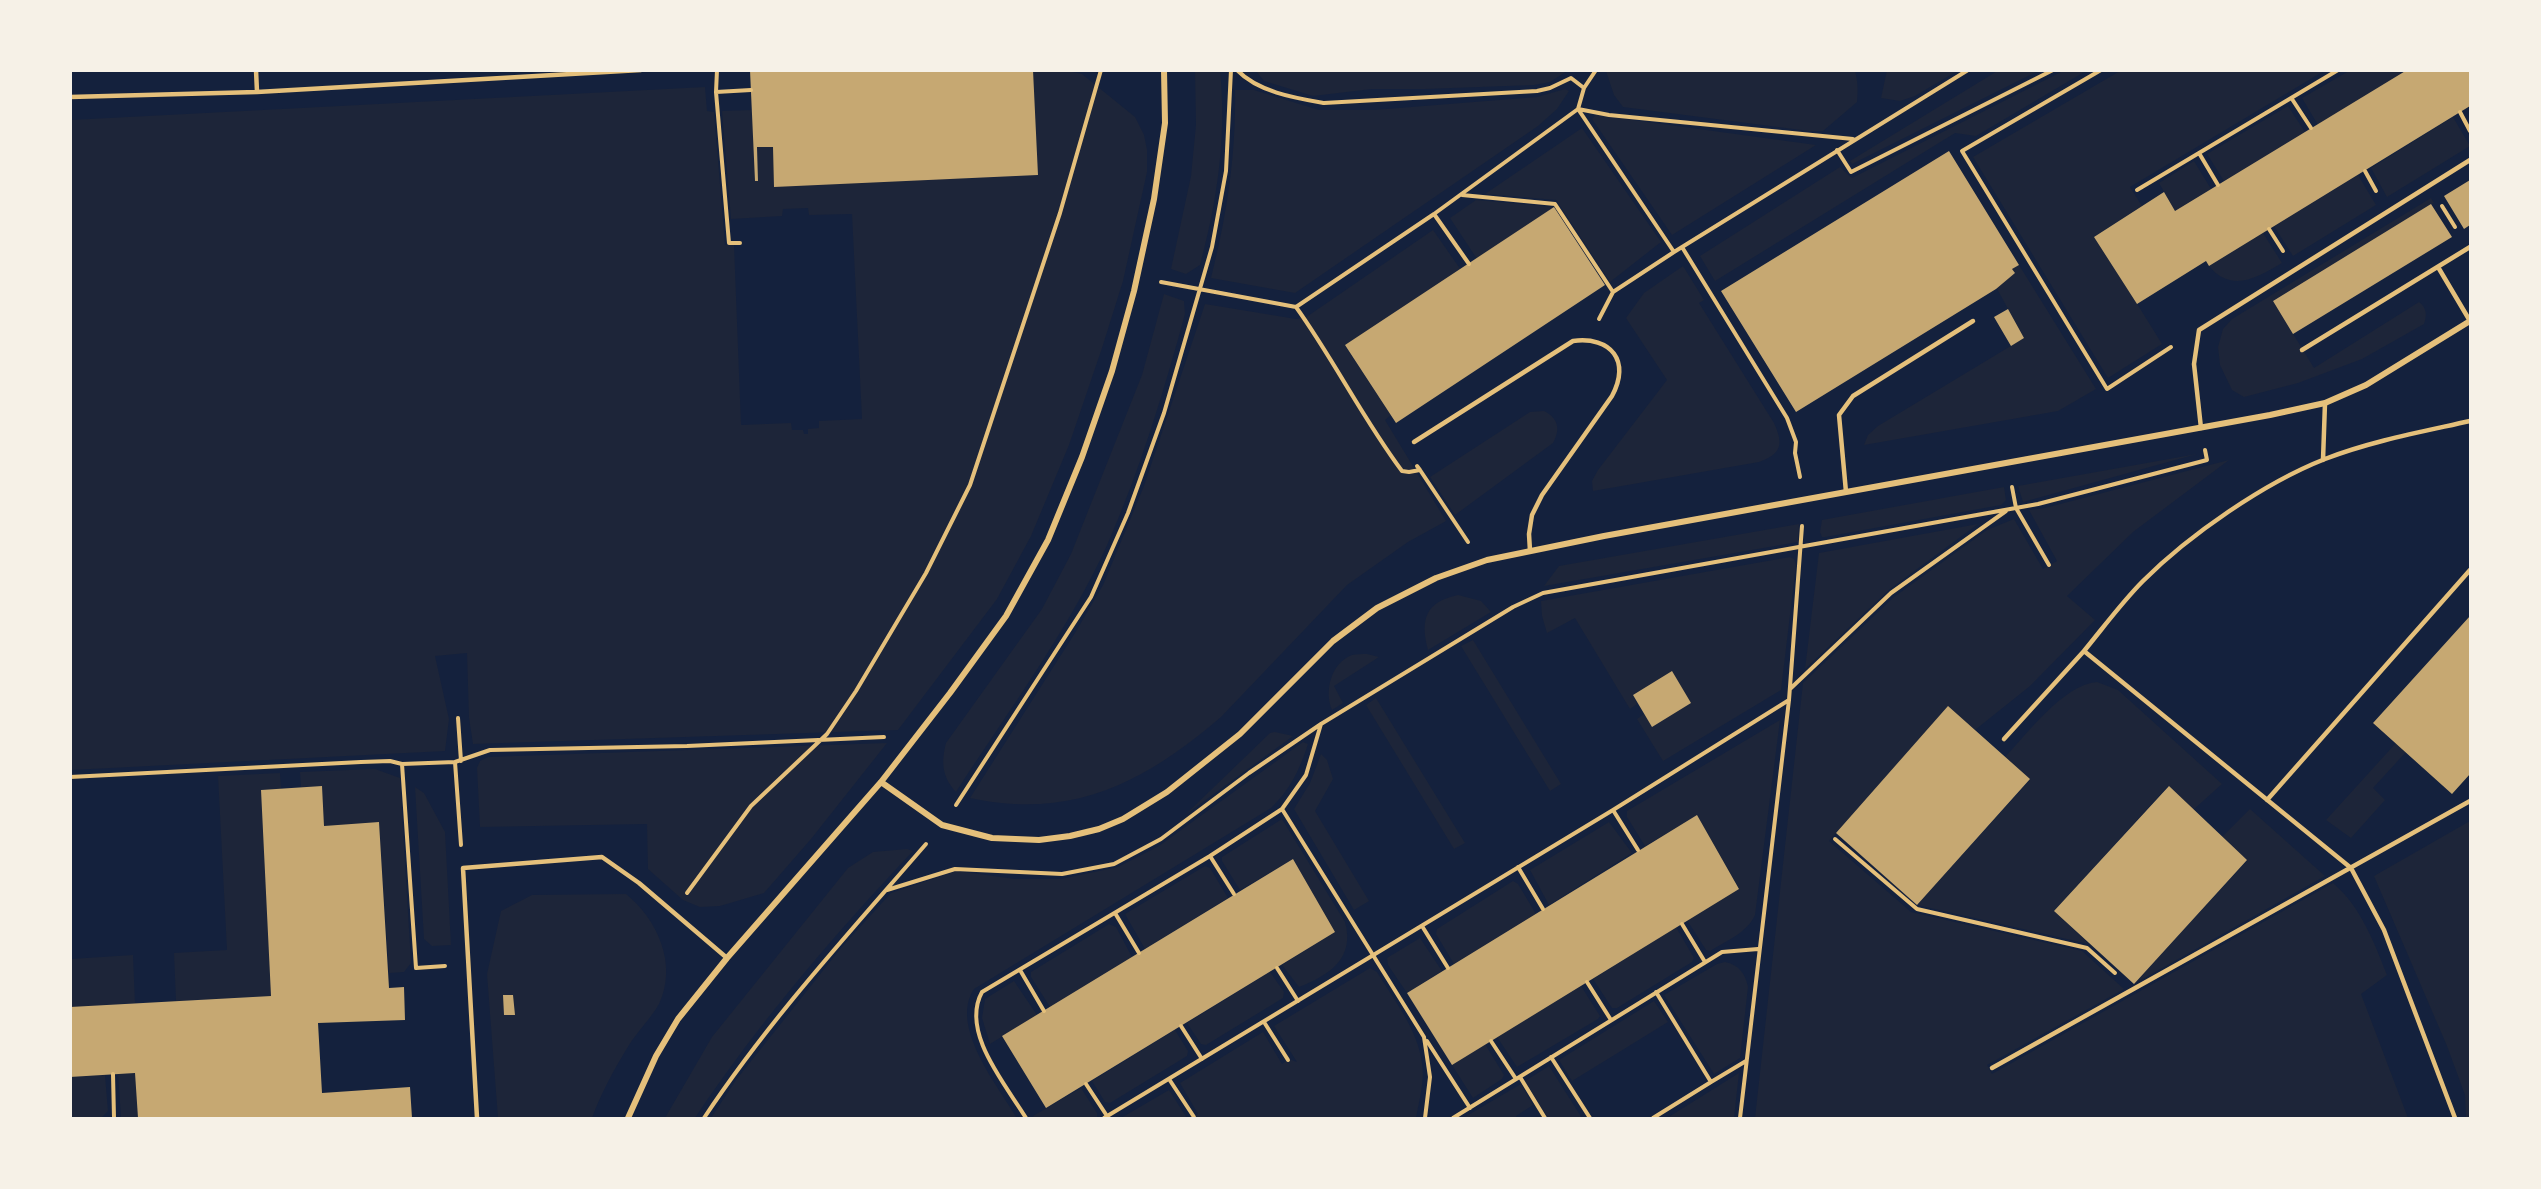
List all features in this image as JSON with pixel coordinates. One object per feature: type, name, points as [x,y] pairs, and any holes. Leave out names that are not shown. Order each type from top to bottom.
[{"type":"street","points":[[628,1119],[656,1056],[678,1019],[727,958],[881,782],[918,735],[1006,616],[1048,540],[1082,457],[1112,371],[1137,276],[1154,199],[1165,123],[1164,70]]},
{"type":"street","points":[[881,782],[942,825],[992,838],[1039,840],[1070,836],[1123,819],[1167,792],[1240,734],[1333,641],[1377,608],[1436,578],[1482,562],[1530,551],[2201,428],[2325,402],[2366,385],[2470,321]]},
{"type":"lane","points":[[256,70],[257,92]]},
{"type":"lane","points":[[70,97],[257,92],[641,70]]},
{"type":"lane","points":[[2201,428],[2194,364],[2199,330],[2470,160]]},
{"type":"lane","points":[[2302,350],[2470,247]]},
{"type":"lane","points":[[2438,267],[2470,321]]},
{"type":"lane","points":[[1846,492],[1839,415],[1853,396],[1973,321]]},
{"type":"lane","points":[[1414,442],[1573,342],[1590,339],[1607,345],[1618,361],[1620,381],[1612,396],[1542,495],[1532,515],[1529,534],[1530,551]]},
{"type":"lane","points":[[2323,460],[2325,402]]},
{"type":"lane","points":[[2004,739],[2085,651],[2143,581],[2195,537],[2264,490],[2323,460],[2379,441],[2470,421]]},
{"type":"lane","points":[[2267,801],[2470,570]]},
{"type":"lane","points":[[2085,651],[2350,868],[2384,930],[2455,1119]]},
{"type":"lane","points":[[1992,1068],[2470,801]]},
{"type":"lane","points":[[477,1119],[463,868],[602,857],[639,883],[727,958]]},
{"type":"path","points":[[717,70],[716,92],[729,243],[740,243]]},
{"type":"path","points":[[672,911],[751,806],[827,734],[856,691],[926,573],[970,485],[1060,213],[1101,70]]},
{"type":"path","points":[[704,1119],[736,1070],[791,1000],[942,825],[1091,597],[1128,513],[1164,413],[1220,211],[1226,171],[1231,70]]},
{"type":"path","points":[[1238,70],[1256,85],[1302,100],[1324,103],[1537,91],[1572,78],[1584,88]]},
{"type":"path","points":[[1137,276],[1199,290],[1296,307],[1434,214],[1578,109],[1584,88],[1596,70]]},
{"type":"path","points":[[1590,339],[1610,294],[1968,70]]},
{"type":"path","points":[[1837,150],[1851,172],[2053,70]]},
{"type":"path","points":[[2101,70],[1962,151],[2107,389],[2199,330]]},
{"type":"path","points":[[2137,190],[2338,70]]},
{"type":"path","points":[[716,92],[751,90]]},
{"type":"path","points":[[2292,99],[2311,128]]},
{"type":"path","points":[[1578,109],[1609,115],[1855,139]]},
{"type":"path","points":[[1578,109],[1674,252]]},
{"type":"path","points":[[2460,112],[2470,131]]},
{"type":"path","points":[[2199,153],[2218,185]]},
{"type":"path","points":[[1461,195],[1554,204],[1613,292]]},
{"type":"path","points":[[2438,199],[2458,233]]},
{"type":"path","points":[[1434,214],[1469,264]]},
{"type":"path","points":[[1682,247],[1787,418],[1796,442],[1795,453],[1804,500],[1789,700],[1758,949],[1740,1119]]},
{"type":"path","points":[[1296,307],[1324,346],[1387,451],[1402,471],[1420,470]]},
{"type":"path","points":[[1026,1119],[979,1040],[975,1021],[978,1000],[982,992],[1210,856],[1282,809],[1306,775],[1321,724],[1513,607],[1543,593],[2016,508],[2207,460],[2201,428]]},
{"type":"path","points":[[1414,442],[1406,448],[1482,562]]},
{"type":"path","points":[[2016,508],[2049,566]]},
{"type":"path","points":[[1790,690],[1892,594],[2009,509]]},
{"type":"path","points":[[1086,1084],[1106,1117],[1613,810],[1789,700]]},
{"type":"path","points":[[458,718],[463,868]]},
{"type":"path","points":[[70,777],[361,762],[390,761],[402,764],[458,761],[490,750],[687,746],[918,735]]},
{"type":"path","points":[[402,764],[416,968],[469,964]]},
{"type":"path","points":[[1282,809],[1470,1108]]},
{"type":"path","points":[[1613,810],[1638,850]]},
{"type":"path","points":[[1835,839],[1917,909],[2087,948],[2133,990]]},
{"type":"path","points":[[1210,856],[1234,894]]},
{"type":"path","points":[[1518,867],[1543,909]]},
{"type":"path","points":[[1114,913],[1139,953]]},
{"type":"path","points":[[1682,924],[1705,962]]},
{"type":"path","points":[[1422,926],[1448,968]]},
{"type":"path","points":[[1455,1118],[1722,952],[1758,949]]},
{"type":"path","points":[[1277,968],[1298,1001]]},
{"type":"path","points":[[1020,970],[1044,1011]]},
{"type":"path","points":[[1587,982],[1611,1020]]},
{"type":"path","points":[[1656,992],[1711,1082]]},
{"type":"path","points":[[1264,1022],[1288,1060]]},
{"type":"path","points":[[1181,1026],[1202,1059]]},
{"type":"path","points":[[1424,1037],[1429,1057],[1430,1077],[1425,1119]]},
{"type":"path","points":[[1491,1041],[1545,1119]]},
{"type":"path","points":[[1551,1057],[1590,1119]]},
{"type":"path","points":[[1653,1119],[1747,1061]]},
{"type":"path","points":[[113,1074],[114,1119]]},
{"type":"path","points":[[1169,1079],[1194,1117]]},
{"type":"shaded area","points":[[1887,70],[1957,71],[1915,96],[1900,101],[1881,98]]},
{"type":"shaded area","points":[[1999,70],[2038,71],[1852,164],[1850,161]]},
{"type":"shaded area","points":[[2065,70],[2086,71],[1976,136],[1955,133],[1715,281],[1700,256],[1840,167],[1852,178]]},
{"type":"shaded area","points":[[1033,71],[1067,71],[1082,74],[1135,117],[1144,135],[1147,172],[1123,281],[1102,348],[1069,445],[1031,536],[997,599],[898,730],[473,744],[469,718],[467,653],[435,656],[449,719],[445,751],[71,770],[71,120],[705,87],[707,111],[714,112],[725,245],[734,245],[741,425],[791,423],[792,430],[803,430],[804,434],[808,434],[808,429],[819,428],[819,421],[862,419],[852,214],[809,215],[808,208],[783,209],[782,216],[731,219],[722,111],[752,110],[756,181],[758,181],[757,147],[773,147],[956,179],[1038,175]]},
{"type":"shaded area","points":[[1195,71],[1220,71],[1221,144],[1216,193],[1200,265],[1186,274],[1171,269],[1191,176],[1196,125]]},
{"type":"shaded area","points":[[1256,71],[1567,71],[1550,82],[1534,85],[1372,89],[1313,96],[1264,81]]},
{"type":"shaded area","points":[[1606,71],[1855,71],[1858,86],[1857,102],[1823,131],[1809,131],[1623,107],[1614,95]]},
{"type":"shaded area","points":[[2120,71],[2324,71],[2130,187],[2142,206],[2095,236],[2162,344],[2108,378],[1973,157]]},
{"type":"shaded area","points":[[2349,71],[2399,71],[2401,74],[2318,125],[2302,98]]},
{"type":"shaded area","points":[[1565,89],[1569,91],[1557,109],[1538,126],[1295,293],[1211,278],[1222,231],[1229,185],[1234,138],[1235,90],[1254,90],[1319,110],[1374,110],[1537,97]]},
{"type":"shaded area","points":[[2288,106],[2305,132],[2224,181],[2207,154]]},
{"type":"shaded area","points":[[1596,115],[1816,145],[1672,235],[1592,119]]},
{"type":"shaded area","points":[[2453,117],[2470,146],[2387,197],[2371,168]]},
{"type":"shaded area","points":[[1582,128],[1661,242],[1610,282],[1556,200],[1485,194]]},
{"type":"shaded area","points":[[2194,161],[2211,189],[2175,211],[2159,183]]},
{"type":"shaded area","points":[[2358,175],[2376,205],[2293,256],[2274,226]]},
{"type":"shaded area","points":[[2431,198],[2434,203],[2273,301],[2314,368],[2419,302],[2426,312],[2424,324],[2362,359],[2298,383],[2244,397],[2232,390],[2220,365],[2218,347],[2223,329],[2232,319]]},
{"type":"shaded area","points":[[1476,200],[1554,207],[1477,259],[1450,218]]},
{"type":"shaded area","points":[[1433,230],[1461,270],[1345,346],[1391,415],[1385,420],[1446,521],[1408,542],[1347,585],[1221,717],[1164,761],[1105,790],[1074,799],[1041,804],[1007,804],[970,798],[1103,585],[1144,486],[1205,304],[1296,319],[1305,318]]},
{"type":"shaded area","points":[[2263,233],[2282,263],[2254,278],[2235,281],[2217,274],[2209,266]]},
{"type":"shaded area","points":[[2019,265],[2096,389],[2058,411],[1864,445],[1868,435],[1878,426],[2024,338],[1996,287],[2015,273],[2012,269]]},
{"type":"shaded area","points":[[1683,266],[1704,300],[1699,303],[1774,423],[1779,437],[1778,448],[1772,456],[1759,462],[1593,491],[1592,481],[1598,470],[1667,380],[1626,318],[1644,293]]},
{"type":"shaded area","points":[[1164,294],[1184,301],[1185,314],[1151,430],[1120,515],[1093,575],[1057,638],[956,792],[945,775],[943,757],[946,743],[1042,609],[1071,554],[1142,375]]},
{"type":"shaded area","points":[[1544,411],[1557,424],[1557,433],[1553,443],[1455,515],[1430,477],[1530,412]]},
{"type":"shaded area","points":[[2197,454],[2023,502],[2018,486]]},
{"type":"shaded area","points":[[2229,460],[2133,532],[2067,596],[2095,620],[2030,686],[1975,730],[1948,707],[1829,841],[1911,912],[2082,951],[2124,989],[1987,1065],[1992,1074],[2333,883],[2343,892],[2359,914],[2372,938],[2387,975],[2361,994],[2408,1118],[1755,1118],[1803,683],[1894,597],[1987,530],[2014,519],[2043,569],[2057,561],[2029,510],[2045,508]]},
{"type":"shaded area","points":[[2004,487],[2006,500],[2001,505],[1825,537],[1822,537],[1820,532],[1822,520]]},
{"type":"shaded area","points":[[1799,524],[1798,542],[1544,586],[1559,566]]},
{"type":"shaded area","points":[[1978,524],[1890,589],[1805,669],[1819,553]]},
{"type":"shaded area","points":[[1790,557],[1794,559],[1796,565],[1781,690],[1663,761],[1637,719],[1644,714],[1652,726],[1672,671],[1633,695],[1637,704],[1630,709],[1575,618],[1547,633],[1542,616],[1541,601]]},
{"type":"shaded area","points":[[1458,595],[1481,601],[1491,612],[1428,650],[1425,621],[1428,614],[1438,602]]},
{"type":"shaded area","points":[[1473,640],[1561,784],[1550,791],[1461,646]]},
{"type":"shaded area","points":[[1367,654],[1379,657],[1334,686],[1343,703],[1332,710],[1329,686],[1334,671],[1339,664],[1352,655]]},
{"type":"shaded area","points":[[2097,682],[2118,690],[2222,784],[2193,810],[2168,786],[2054,911],[2089,944],[1917,905],[2030,780],[2005,757],[2059,701],[2084,685]]},
{"type":"shaded area","points":[[1376,698],[1465,843],[1454,849],[1366,705]]},
{"type":"shaded area","points":[[1780,720],[1755,915],[1747,927],[1736,936],[1710,951],[1706,950],[1687,920],[1739,888],[1697,816],[1645,846],[1627,817],[1627,811]]},
{"type":"shaded area","points":[[1270,733],[1293,736],[1185,815]]},
{"type":"shaded area","points":[[1303,742],[1308,744],[1298,770],[1284,794],[1271,808],[974,989],[968,1004],[968,1020],[972,1038],[988,1073],[1017,1118],[711,1118],[736,1080],[841,948],[891,893],[957,871],[1015,879],[1061,879],[1118,867],[1159,846]]},
{"type":"shaded area","points":[[887,743],[811,839],[764,893],[720,906],[700,907],[683,900],[648,869],[647,824],[480,827],[477,768],[480,761],[488,757]]},
{"type":"shaded area","points":[[2396,743],[2406,752],[2373,788],[2385,800],[2351,838],[2326,820]]},
{"type":"shaded area","points":[[1321,754],[1327,760],[1333,779],[1315,811],[1369,901],[1354,910],[1294,809],[1310,783]]},
{"type":"shaded area","points":[[375,769],[400,778],[411,963],[404,972],[389,973],[379,822],[324,826],[322,786],[301,787],[300,772]]},
{"type":"shaded area","points":[[280,773],[281,789],[261,790],[271,996],[176,1001],[174,953],[227,950],[218,776]]},
{"type":"shaded area","points":[[415,787],[424,793],[445,832],[451,945],[432,946],[424,939]]},
{"type":"shaded area","points":[[2250,809],[2325,876],[2134,984],[2247,861],[2222,837]]},
{"type":"shaded area","points":[[1282,819],[1345,922],[1347,935],[1343,955],[1330,971],[1299,987],[1282,965],[1335,932],[1293,859],[1240,890],[1222,861],[1222,857]]},
{"type":"shaded area","points":[[2470,821],[2470,1118],[2466,1118],[2465,1095],[2447,1046],[2374,876]]},
{"type":"shaded area","points":[[1609,822],[1632,853],[1549,905],[1530,870]]},
{"type":"shaded area","points":[[907,849],[913,851],[771,1013],[695,1118],[665,1118],[712,1037],[848,868],[873,852]]},
{"type":"shaded area","points":[[1205,866],[1210,868],[1228,898],[1145,949],[1125,914]]},
{"type":"shaded area","points":[[1513,881],[1518,884],[1536,914],[1454,964],[1436,934],[1437,929]]},
{"type":"shaded area","points":[[626,894],[647,916],[661,943],[666,973],[659,1004],[624,1054],[592,1118],[498,1118],[487,974],[501,911],[532,895]]},
{"type":"shaded area","points":[[1109,924],[1116,927],[1132,957],[1050,1007],[1031,977],[1031,972]]},
{"type":"shaded area","points":[[1676,927],[1694,958],[1692,962],[1617,1008],[1612,1008],[1593,979]]},
{"type":"shaded area","points":[[1420,938],[1442,971],[1407,993],[1388,965],[1387,958]]},
{"type":"shaded area","points":[[133,955],[135,1003],[71,1007],[71,959]]},
{"type":"shaded area","points":[[1725,962],[1741,970],[1748,987],[1740,1058],[1714,1074],[1664,995],[1717,964]]},
{"type":"shaded area","points":[[1370,968],[1377,972],[1398,1004],[1420,1051],[1423,1077],[1416,1118],[1191,1118],[1198,1114],[1180,1083],[1263,1032],[1282,1064],[1289,1059],[1297,1062],[1274,1026]]},
{"type":"shaded area","points":[[1270,972],[1284,992],[1283,998],[1206,1045],[1201,1044],[1187,1023]]},
{"type":"shaded area","points":[[1014,981],[1037,1015],[990,1044],[982,1018],[985,999]]},
{"type":"shaded area","points":[[1581,986],[1600,1016],[1598,1019],[1517,1067],[1497,1037]]},
{"type":"shaded area","points":[[1654,1001],[1668,1022],[1572,1081],[1559,1060]]},
{"type":"shaded area","points":[[1175,1030],[1188,1051],[1187,1056],[1110,1103],[1105,1102],[1092,1081]]},
{"type":"shaded area","points":[[1485,1044],[1504,1075],[1502,1079],[1473,1098],[1452,1065]]},
{"type":"shaded area","points":[[1549,1066],[1582,1118],[1548,1118],[1525,1081]]},
{"type":"shaded area","points":[[135,1073],[138,1118],[121,1118],[118,1074]]},
{"type":"shaded area","points":[[1739,1073],[1734,1118],[1667,1118]]},
{"type":"shaded area","points":[[105,1075],[108,1111],[101,1118],[71,1118],[71,1077]]},
{"type":"shaded area","points":[[1521,1084],[1533,1105],[1516,1116],[1517,1118],[1463,1118]]},
{"type":"shaded area","points":[[1081,1088],[1097,1113],[1097,1118],[1034,1118],[1033,1116]]},
{"type":"shaded area","points":[[1169,1090],[1187,1118],[1121,1118]]},
{"type":"building","points":[[750,70],[1033,70],[1038,175],[774,187],[773,147],[757,147],[758,181],[755,181]]},
{"type":"building","points":[[2407,70],[2470,70],[2470,106],[2209,266],[2206,261],[2137,304],[2094,237],[2164,192],[2175,211]]},
{"type":"building","points":[[1949,151],[2019,265],[2012,269],[2015,273],[1996,289],[1796,412],[1721,291]]},
{"type":"building","points":[[2470,180],[2470,225],[2464,229],[2444,196]]},
{"type":"building","points":[[2431,204],[2452,237],[2293,334],[2273,301]]},
{"type":"building","points":[[1554,207],[1605,285],[1396,423],[1345,345]]},
{"type":"building","points":[[2008,309],[2024,338],[2011,346],[1994,317]]},
{"type":"building","points":[[2470,616],[2470,774],[2452,794],[2373,723]]},
{"type":"building","points":[[1672,671],[1691,703],[1652,727],[1633,695]]},
{"type":"building","points":[[1948,706],[2030,779],[1917,905],[1836,833]]},
{"type":"building","points":[[322,786],[324,826],[379,822],[389,988],[404,987],[405,1020],[318,1023],[322,1093],[410,1087],[412,1118],[138,1118],[135,1073],[70,1077],[70,1007],[271,996],[261,790]]},
{"type":"building","points":[[2169,786],[2247,860],[2134,984],[2054,911]]},
{"type":"building","points":[[1697,815],[1739,889],[1452,1065],[1407,993]]},
{"type":"building","points":[[1293,859],[1335,932],[1046,1108],[1002,1036]]},
{"type":"building","points":[[503,995],[513,995],[515,1015],[504,1015]]}]
